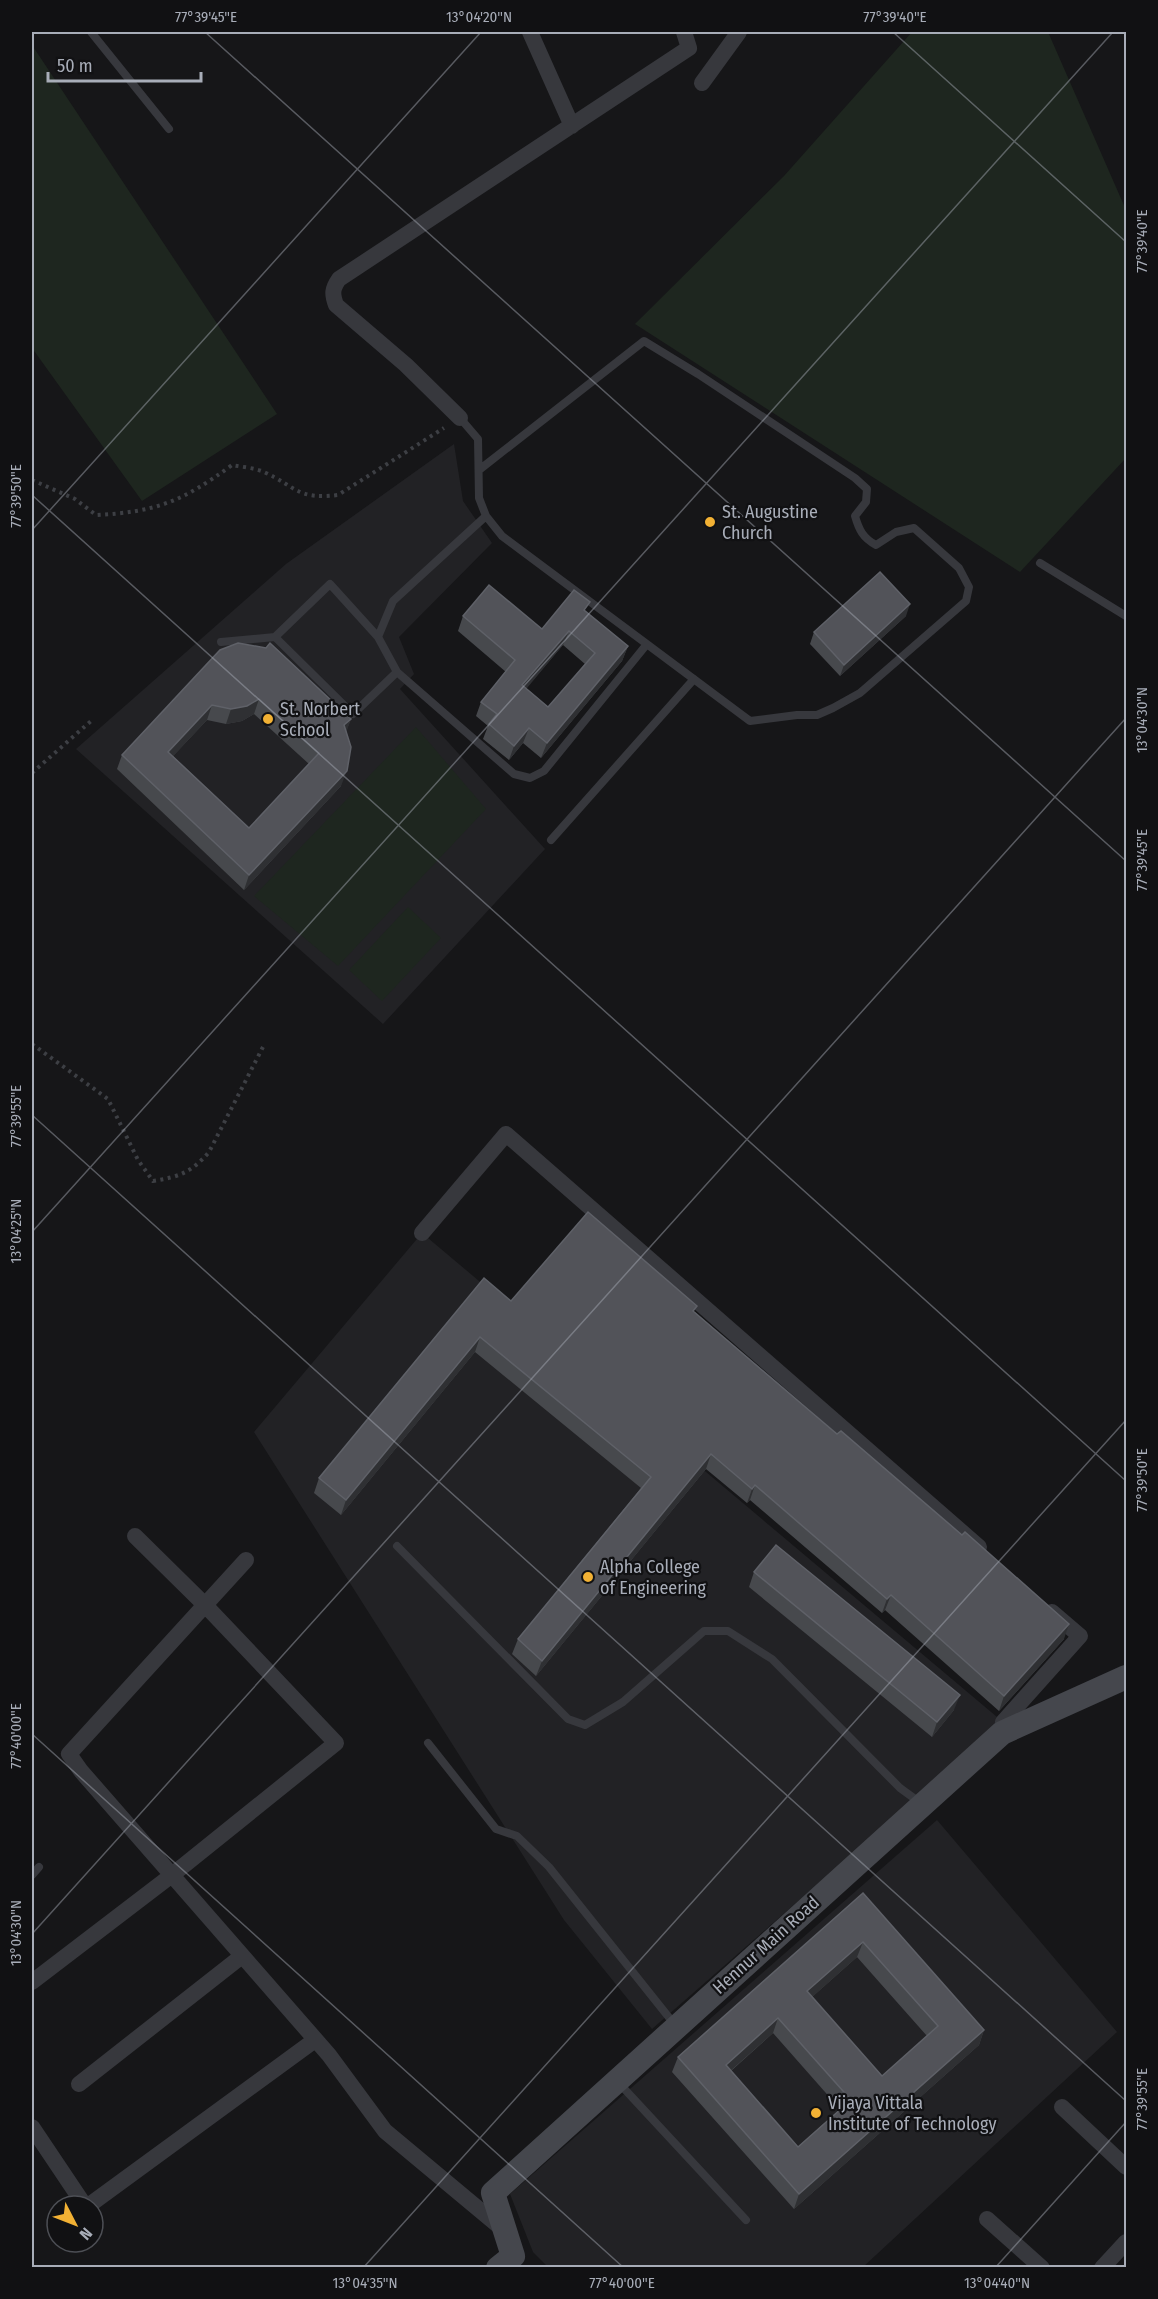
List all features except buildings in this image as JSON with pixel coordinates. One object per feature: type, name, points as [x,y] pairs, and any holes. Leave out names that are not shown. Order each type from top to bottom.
[{"type":"main road","name":"Hennur Main Road","points":[[511,2264],[505,2232],[493,2193],[1002,1733],[1126,1677]]},
{"type":"street","points":[[530,32],[572,126]]},
{"type":"street","points":[[460,418],[406,365],[336,305],[332,296],[333,287],[339,279],[689,48],[684,32]]},
{"type":"street","points":[[702,83],[739,32]]},
{"type":"street","points":[[423,1233],[506,1134],[990,1557]]},
{"type":"street","points":[[34,1977],[171,1875],[336,1743],[205,1605],[135,1536]]},
{"type":"street","points":[[246,1560],[69,1754],[81,1771],[315,2040],[385,2131],[505,2232]]},
{"type":"street","points":[[1002,1733],[1003,1722],[1080,1636],[1044,1605]]},
{"type":"street","points":[[78,2084],[242,1956]]},
{"type":"street","points":[[103,2194],[315,2040]]},
{"type":"street","points":[[1062,2107],[1126,2167]]},
{"type":"street","points":[[32,2127],[78,2194]]},
{"type":"street","points":[[987,2219],[1042,2268]]},
{"type":"street","points":[[1102,2268],[1126,2242]]},
{"type":"lane","points":[[91,32],[169,129]]},
{"type":"lane","points":[[460,418],[478,439],[478,470],[479,498],[486,516],[502,536],[750,721],[817,715],[860,693],[966,601],[969,587],[959,568],[914,528],[896,532],[876,545],[867,540],[860,531],[855,516],[867,502],[867,489],[855,478],[644,341],[478,470]]},
{"type":"lane","points":[[378,637],[393,602],[486,516]]},
{"type":"lane","points":[[1040,563],[1126,616]]},
{"type":"lane","points":[[220,642],[276,637],[330,584],[378,637],[397,672],[514,774],[530,778],[544,771],[647,644]]},
{"type":"lane","points":[[276,637],[353,714],[397,672]]},
{"type":"lane","points":[[551,840],[694,679]]},
{"type":"lane","points":[[397,1546],[568,1719],[585,1725],[623,1702],[704,1631],[728,1630],[772,1659],[900,1788],[923,1804]]},
{"type":"lane","points":[[429,1743],[496,1829],[517,1836],[549,1868],[677,2026]]},
{"type":"lane","points":[[32,1875],[39,1867]]},
{"type":"lane","points":[[617,2081],[746,2220]]},
{"type":"path","points":[[32,480],[75,499],[96,515],[132,513],[165,506],[205,485],[232,465],[263,471],[300,494],[322,497],[338,495],[460,418]]},
{"type":"path","points":[[32,773],[91,721]]},
{"type":"path","points":[[32,1044],[108,1099],[138,1160],[153,1181],[177,1178],[199,1163],[209,1152],[264,1045]]},
{"type":"shaded area","points":[[912,32],[1048,32],[1126,210],[1126,458],[1020,572],[635,324],[784,176]]},
{"type":"shaded area","points":[[32,45],[277,414],[142,501],[32,348]]},
{"type":"shaded area","name":"St. Norbert School","points":[[454,444],[463,501],[492,543],[399,637],[414,674],[400,689],[545,849],[383,1024],[76,749],[286,564]]},
{"type":"shaded area","points":[[416,727],[486,809],[338,966],[254,896]]},
{"type":"shaded area","points":[[408,907],[441,938],[382,1001],[349,970]]},
{"type":"shaded area","name":"Alpha College of Engineering","points":[[422,1233],[1003,1722],[652,2029],[564,1920],[254,1432]]},
{"type":"shaded area","name":"Vijaya Vittala Institute of Technology","points":[[937,1820],[1117,2032],[863,2267],[548,2267],[533,2252],[510,2194]]},
{"type":"place","name":"St. Augustine Church","points":[[710,522]]},
{"type":"place","name":"St. Norbert School","points":[[268,719]]},
{"type":"place","name":"Alpha College of Engineering","points":[[588,1577]]},
{"type":"place","name":"Vijaya Vittala Institute of Technology","points":[[816,2113]]}]
